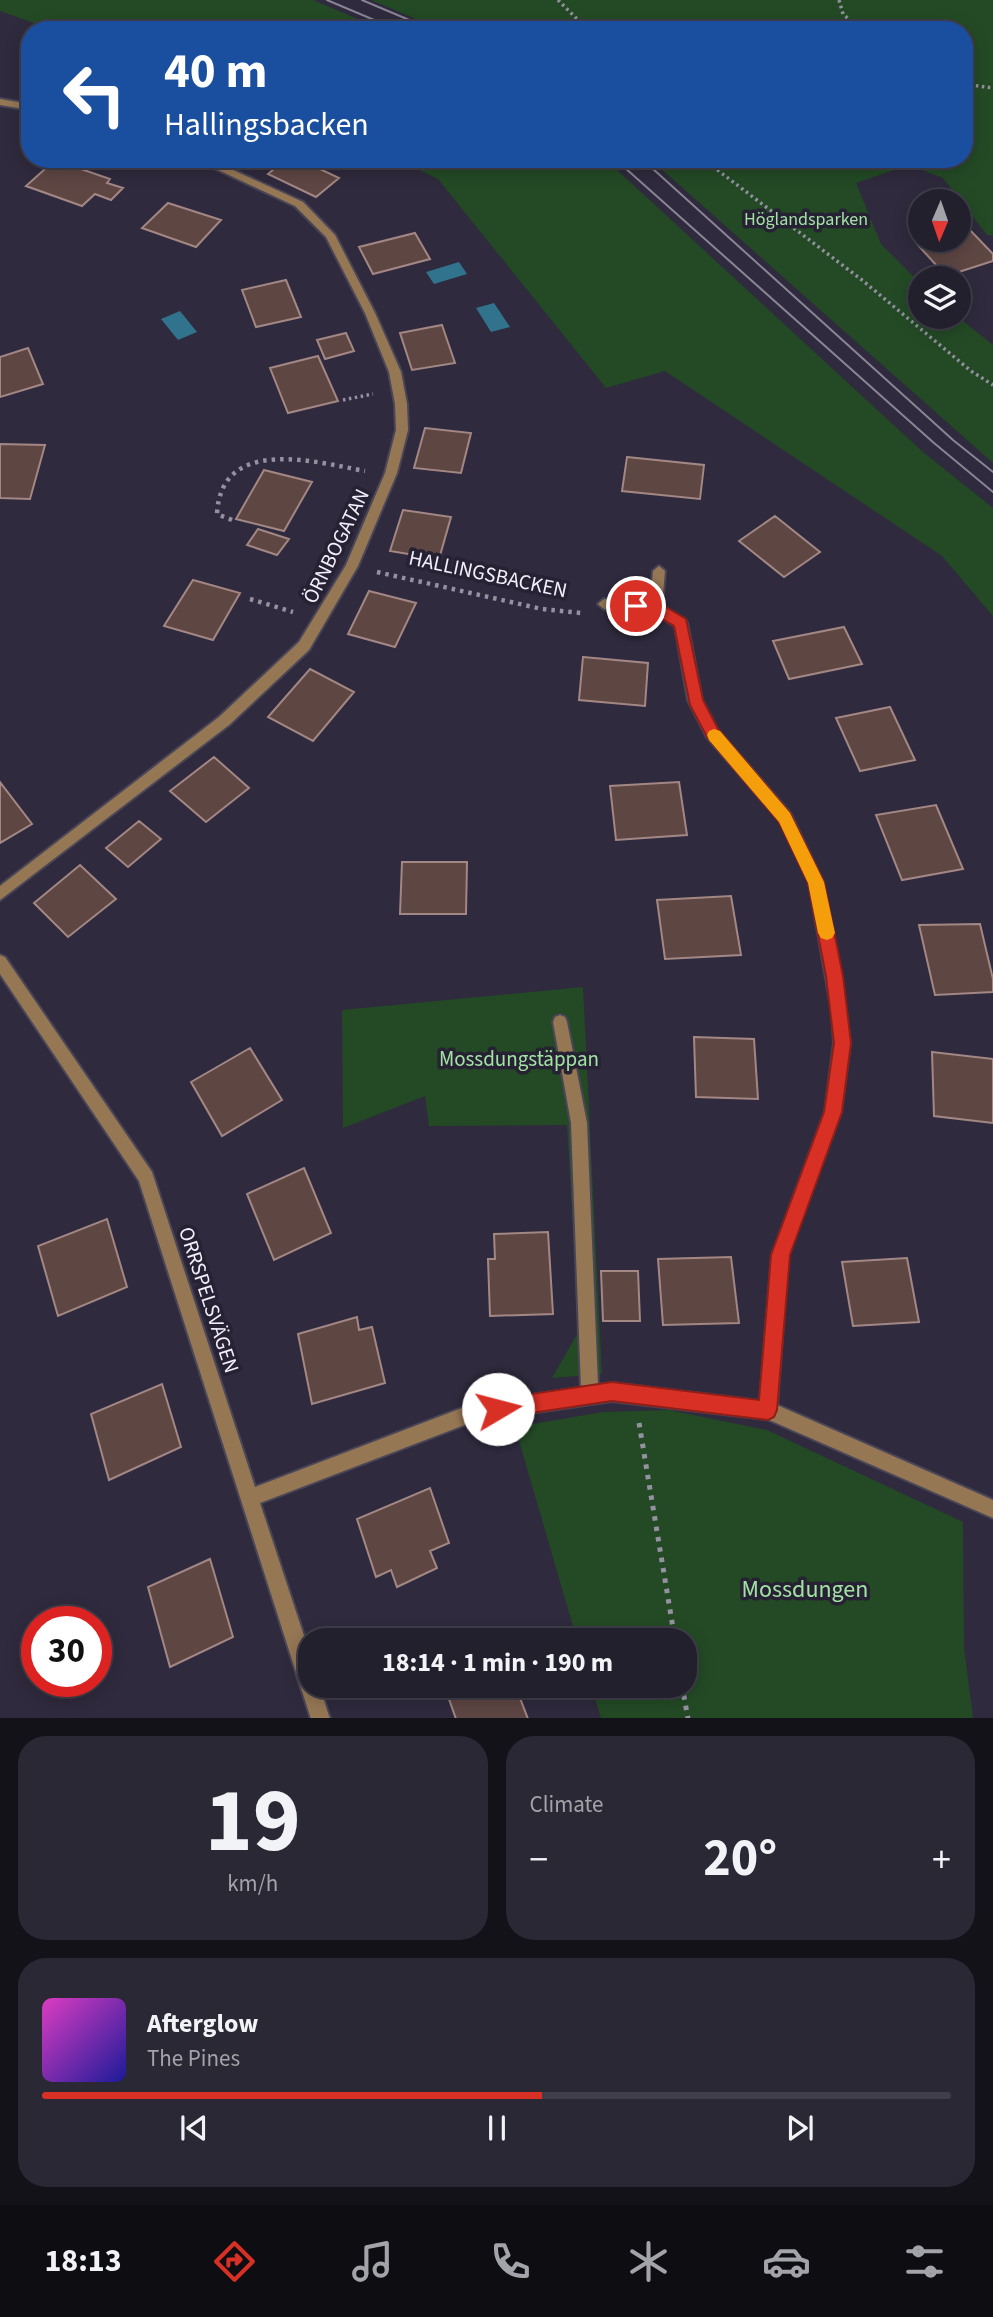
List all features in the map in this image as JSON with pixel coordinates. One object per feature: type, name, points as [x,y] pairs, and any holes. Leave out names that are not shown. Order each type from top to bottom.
[{"type":"street","points":[[0,102],[21,106]]},
{"type":"street","name":"ÖRNBOGATAN","points":[[0,894],[224,721],[304,646],[352,566],[390,476],[402,430],[401,404],[395,372],[370,313],[330,235],[299,204],[220,168]]},
{"type":"street","points":[[656,608],[659,571]]},
{"type":"street","points":[[604,604],[656,608],[681,623],[695,701],[712,733],[785,817],[816,882],[835,976],[842,1043],[833,1112],[780,1255],[768,1410]]},
{"type":"street","name":"ORRSPELSVÄGEN","points":[[0,962],[146,1177],[298,1648]]},
{"type":"street","points":[[560,1022],[579,1123],[590,1395]]},
{"type":"street","points":[[250,1498],[475,1412],[612,1392],[768,1410],[993,1508]]},
{"type":"street","name":"ORRSPELSVÄGEN","points":[[314,1698],[321,1718]]},
{"type":"path","points":[[558,0],[579,21]]},
{"type":"path","points":[[839,0],[843,14],[851,21]]},
{"type":"path","points":[[973,84],[993,88]]},
{"type":"path","points":[[715,168],[862,280],[971,371],[993,385]]},
{"type":"path","points":[[232,520],[217,514],[216,499],[232,473],[246,466],[293,458],[390,476]]},
{"type":"path","name":"HALLINGSBACKEN","points":[[352,566],[542,610],[583,613],[604,604]]},
{"type":"path","points":[[250,599],[321,621]]},
{"type":"path","points":[[635,1394],[673,1628]]},
{"type":"path","points":[[684,1698],[688,1718]]},
{"type":"green space","points":[[0,0],[313,0],[363,21],[28,21],[0,11]]},
{"type":"green space","name":"Höglandsparken","points":[[371,0],[993,0],[993,235],[987,235],[971,214],[971,189],[951,189],[943,178],[917,168],[973,168],[973,21],[421,21]]},
{"type":"green space","points":[[415,168],[617,170],[923,452],[993,508],[993,616],[942,556],[665,371],[606,388],[438,179]]},
{"type":"green space","name":"Höglandsparken","points":[[660,168],[900,168],[856,183],[881,244],[908,271],[908,329],[971,327],[993,345],[993,463]]},
{"type":"green space","name":"Mossdungstäppan","points":[[583,987],[602,1374],[552,1378],[579,1331],[567,1125],[429,1126],[425,1096],[343,1128],[342,1010]]},
{"type":"green space","name":"Mossdungen","points":[[669,1410],[767,1430],[963,1522],[964,1648],[973,1718],[601,1718],[595,1698],[697,1698],[697,1628],[574,1628],[515,1427],[603,1412]]},
{"type":"water","points":[[459,262],[467,274],[434,284],[426,272]]},
{"type":"water","points":[[494,303],[510,327],[491,332],[476,308]]},
{"type":"water","points":[[180,311],[197,332],[178,340],[161,319]]},
{"type":"building","points":[[46,168],[78,168],[110,179],[107,183],[123,188],[111,200],[95,194],[82,206],[26,186]]},
{"type":"building","points":[[275,168],[318,168],[339,178],[316,197],[268,174]]},
{"type":"building","points":[[168,203],[221,220],[196,247],[142,228]]},
{"type":"building","points":[[971,231],[993,254],[993,261],[971,268],[937,266],[924,252],[971,252]]},
{"type":"building","points":[[415,233],[430,259],[373,274],[359,247]]},
{"type":"building","points":[[286,280],[301,317],[256,327],[242,290]]},
{"type":"building","points":[[442,325],[455,363],[412,370],[400,333]]},
{"type":"building","points":[[346,333],[354,351],[325,359],[317,340]]},
{"type":"building","points":[[28,348],[43,384],[0,397],[0,357]]},
{"type":"building","points":[[318,356],[338,401],[288,413],[270,368]]},
{"type":"building","points":[[425,428],[471,433],[461,473],[414,468]]},
{"type":"building","points":[[0,444],[45,445],[30,499],[0,498]]},
{"type":"building","points":[[627,457],[704,465],[700,499],[622,491]]},
{"type":"building","points":[[264,470],[312,482],[284,531],[236,519]]},
{"type":"building","points":[[403,510],[451,517],[439,559],[390,551]]},
{"type":"building","points":[[775,516],[820,552],[784,577],[739,541]]},
{"type":"building","points":[[258,529],[289,539],[277,555],[247,545]]},
{"type":"building","points":[[193,580],[240,593],[213,640],[164,626]]},
{"type":"building","points":[[369,591],[416,603],[395,647],[348,634]]},
{"type":"building","points":[[844,627],[862,664],[789,679],[773,641]]},
{"type":"building","points":[[583,657],[648,663],[645,706],[579,700]]},
{"type":"building","points":[[310,669],[354,692],[313,741],[268,717]]},
{"type":"building","points":[[890,707],[915,760],[860,771],[836,718]]},
{"type":"building","points":[[214,757],[249,788],[206,822],[170,791]]},
{"type":"building","points":[[0,782],[32,824],[0,843]]},
{"type":"building","points":[[679,782],[687,835],[616,840],[610,786]]},
{"type":"building","points":[[936,805],[963,869],[902,880],[876,815]]},
{"type":"building","points":[[139,821],[161,839],[128,867],[106,848]]},
{"type":"building","points":[[402,862],[467,862],[466,914],[400,914]]},
{"type":"building","points":[[80,865],[116,899],[68,937],[34,903]]},
{"type":"building","points":[[731,896],[741,955],[665,959],[657,900]]},
{"type":"building","points":[[980,924],[993,979],[993,992],[935,995],[919,925]]},
{"type":"building","points":[[694,1037],[754,1039],[758,1099],[696,1097]]},
{"type":"building","points":[[250,1048],[282,1100],[222,1136],[191,1082]]},
{"type":"building","points":[[932,1052],[993,1059],[993,1123],[934,1116]]},
{"type":"building","points":[[304,1168],[331,1233],[274,1260],[247,1194]]},
{"type":"building","points":[[107,1219],[127,1287],[58,1316],[38,1246]]},
{"type":"building","points":[[548,1232],[553,1314],[490,1316],[488,1259],[495,1259],[494,1234]]},
{"type":"building","points":[[731,1257],[739,1323],[663,1325],[658,1259]]},
{"type":"building","points":[[907,1258],[919,1322],[853,1326],[842,1262]]},
{"type":"building","points":[[601,1271],[638,1271],[640,1321],[603,1321]]},
{"type":"building","points":[[357,1317],[359,1330],[372,1327],[385,1383],[312,1404],[298,1334]]},
{"type":"building","points":[[162,1384],[181,1447],[109,1480],[91,1414]]},
{"type":"building","points":[[430,1488],[449,1543],[430,1551],[437,1568],[397,1587],[391,1570],[376,1577],[357,1519]]},
{"type":"building","points":[[210,1559],[233,1637],[170,1667],[148,1587]]},
{"type":"building","points":[[449,1698],[520,1698],[528,1718],[456,1718]]},
{"type":"tram line","points":[[327,0],[377,21]]},
{"type":"tram line","points":[[362,0],[412,21]]},
{"type":"tram line","points":[[625,168],[934,443],[993,492]]},
{"type":"tram line","points":[[652,168],[953,440],[993,472]]},
{"type":"slow traffic","points":[[714,735],[785,817],[816,882],[827,933]]},
{"type":"route","points":[[498,1409],[612,1392],[768,1410],[780,1255],[833,1112],[842,1043],[835,976],[816,882],[785,817],[712,733],[695,701],[681,623],[656,608],[636,606]]}]
